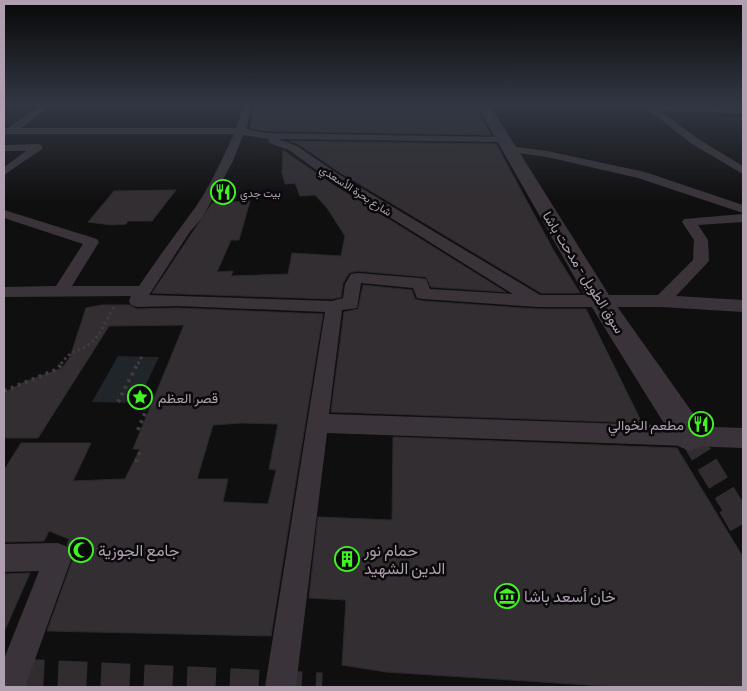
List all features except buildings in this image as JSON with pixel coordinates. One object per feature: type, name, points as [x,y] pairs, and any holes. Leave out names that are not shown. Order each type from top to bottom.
[{"type":"street","points":[[140,296],[183,231],[195,218],[227,161],[238,136]]},
{"type":"street","name":"شارع بحرة الأسعدي","points":[[254,136],[293,148],[350,187],[538,301]]},
{"type":"street","points":[[272,136],[506,144],[641,175],[743,209]]},
{"type":"street","name":"سوق الطويل - مدحت باشا","points":[[501,136],[600,301],[690,436]]},
{"type":"street","points":[[688,136],[743,170]]},
{"type":"street","points":[[4,148],[38,147],[4,172]]},
{"type":"street","points":[[4,214],[92,242],[60,291]]},
{"type":"street","points":[[662,301],[701,262],[701,240],[689,222],[743,218]]},
{"type":"street","points":[[4,292],[60,291],[176,300],[334,307],[340,304],[351,304],[353,284],[357,278],[420,283],[423,294],[538,301],[662,301],[743,306]]},
{"type":"street","points":[[280,685],[334,307]]},
{"type":"street","points":[[317,423],[743,438]]},
{"type":"street","points":[[4,558],[58,557],[9,687]]},
{"type":"path","points":[[4,391],[58,369],[69,353],[84,347],[94,340],[117,303],[140,296]]},
{"type":"path","points":[[118,402],[142,356]]},
{"type":"path","points":[[185,395],[190,395]]},
{"type":"path","points":[[138,430],[145,413]]},
{"type":"path","points":[[136,462],[140,452],[143,452]]},
{"type":"shaded area","points":[[118,356],[159,357],[137,403],[92,402]]},
{"type":"tunnel","points":[[690,436],[733,507]]},
{"type":"tunnel","points":[[732,505],[743,524]]},
{"type":"tunnel","points":[[15,673],[322,687]]},
{"type":"place","name":"بيت جدي","points":[[223,192]]},
{"type":"place","name":"قصر العظم","points":[[140,397]]},
{"type":"place","name":"مطعم الخوالي","points":[[701,424]]},
{"type":"place","name":"جامع الجوزية","points":[[81,550]]},
{"type":"place","name":"حمام نور الدين الشهيد","points":[[347,559]]},
{"type":"place","name":"خان أسعد باشا","points":[[507,596]]}]
